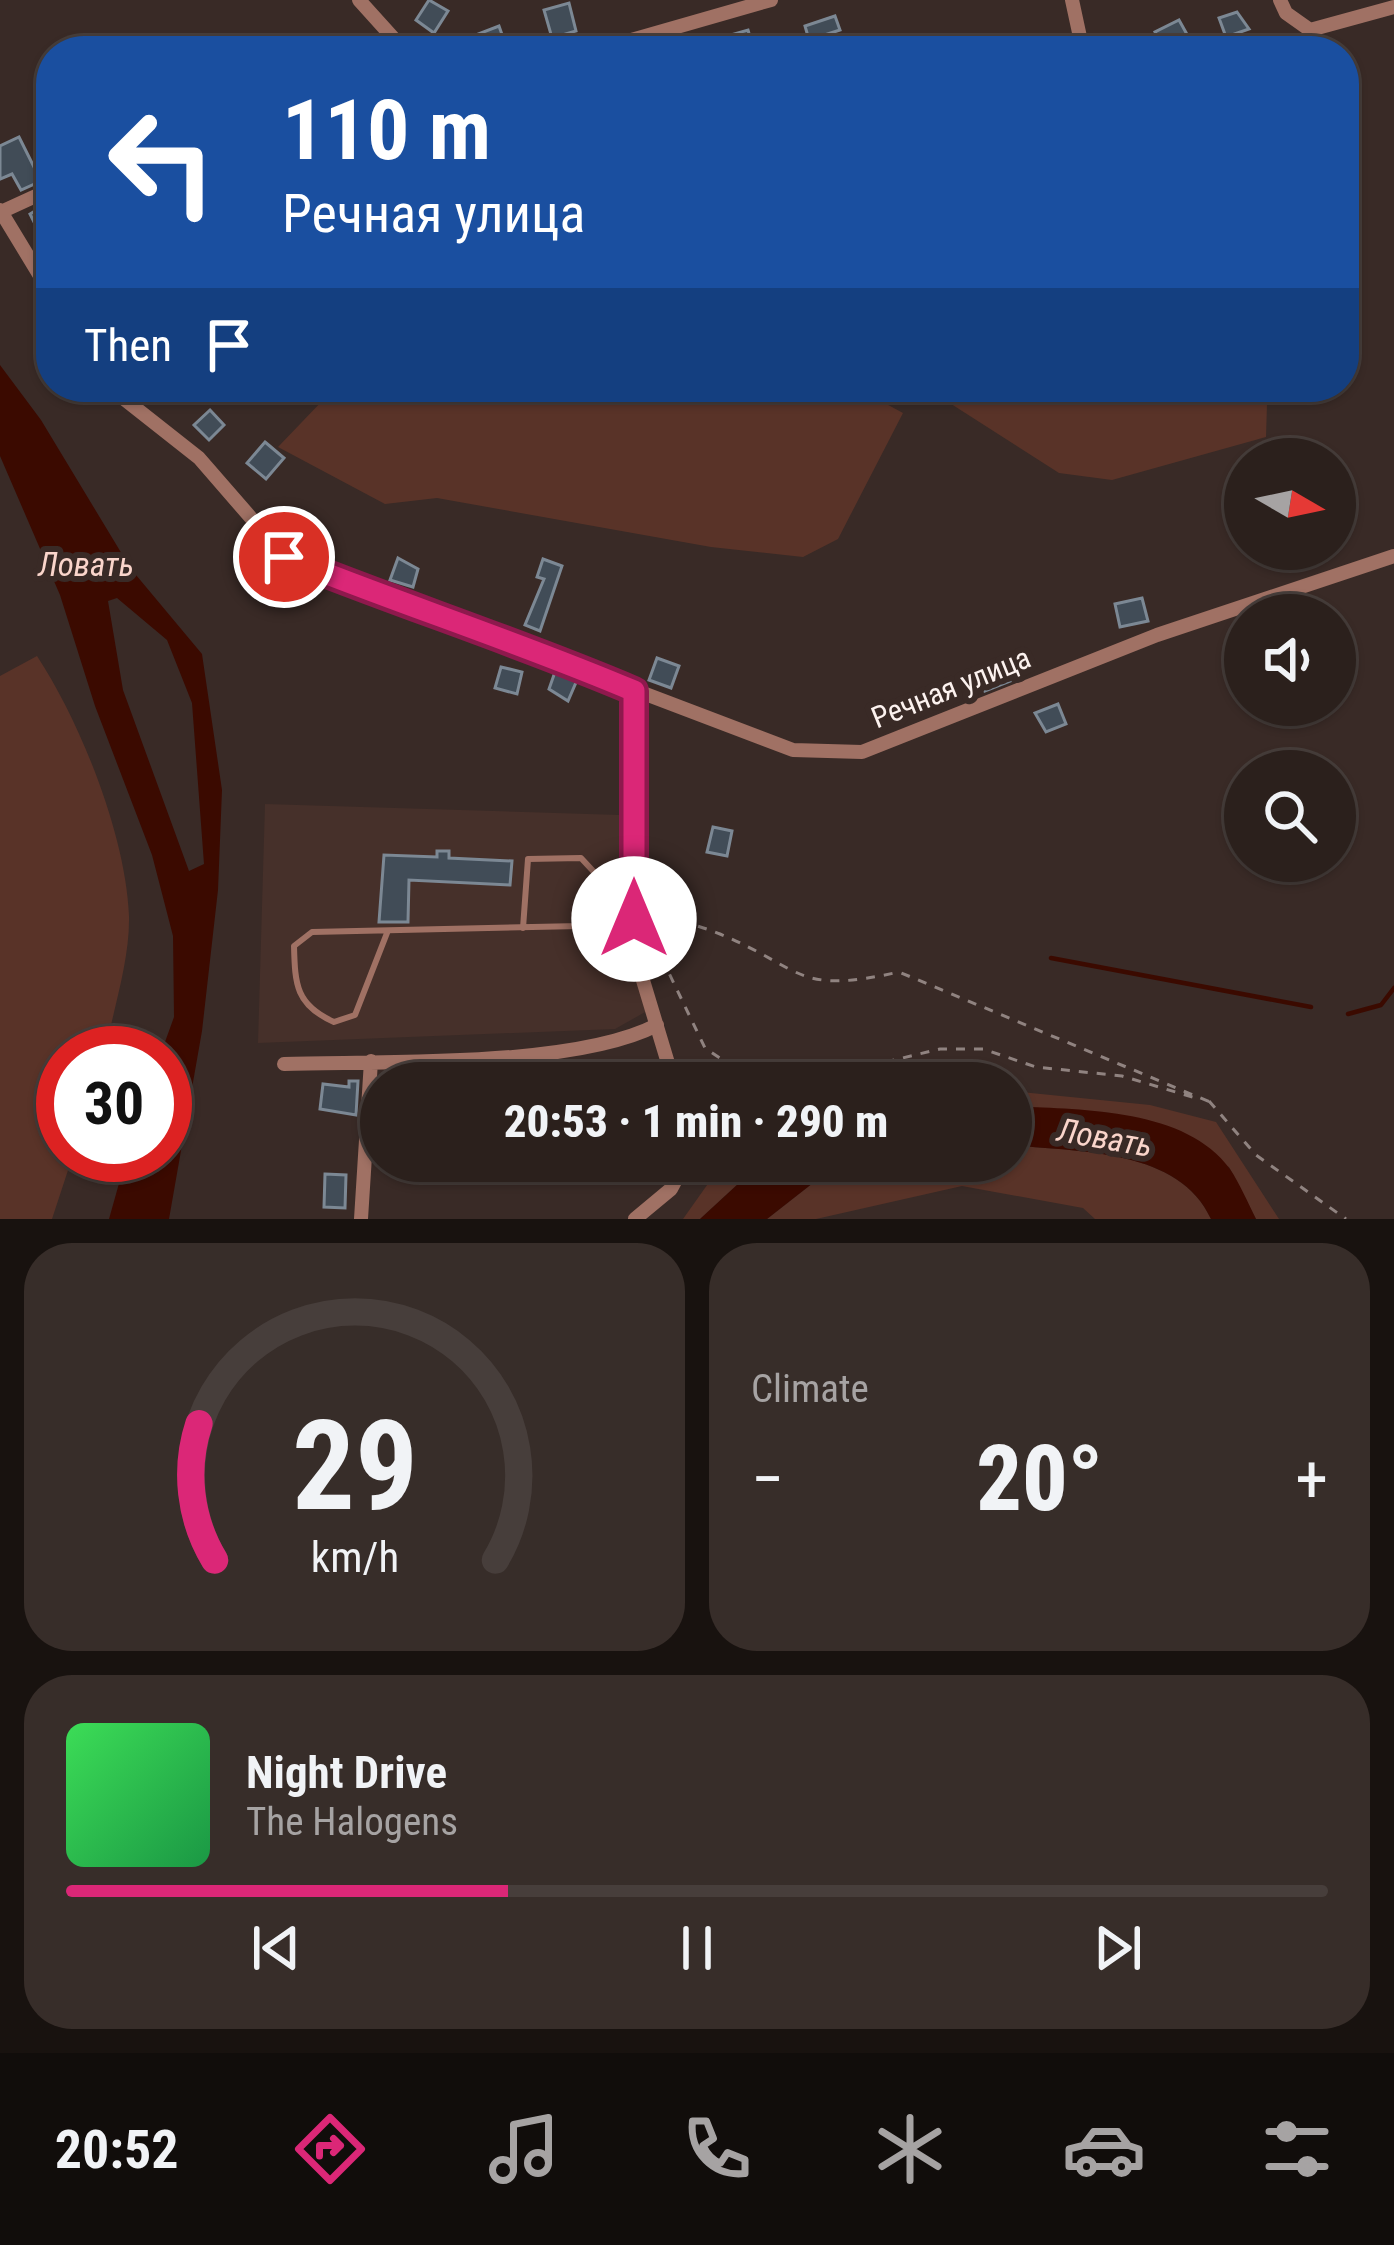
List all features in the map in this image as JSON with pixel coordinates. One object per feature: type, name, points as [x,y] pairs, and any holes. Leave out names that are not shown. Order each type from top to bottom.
[{"type":"street","points":[[359,0],[391,36]]},
{"type":"street","points":[[645,36],[771,0]]},
{"type":"street","points":[[1072,0],[1080,36]]},
{"type":"street","points":[[1280,0],[1286,13],[1310,30],[1394,7]]},
{"type":"street","points":[[36,195],[1,211],[36,269]]},
{"type":"street","name":"Речная улица","points":[[128,402],[199,458],[284,557],[407,607],[510,638],[634,691],[793,750],[862,752],[1157,634],[1394,556]]},
{"type":"street","points":[[634,691],[634,919],[642,977],[668,1062]]},
{"type":"street","points":[[284,1064],[569,1051],[625,1042],[657,1025]]},
{"type":"street","points":[[361,1219],[371,1061]]},
{"type":"street","points":[[635,1219],[674,1182]]},
{"type":"lane","points":[[524,928],[528,859],[558,856],[581,858],[594,872],[597,923]]},
{"type":"lane","points":[[387,933],[356,1015],[334,1022],[312,1012],[295,991],[294,946],[312,932],[524,928],[634,919]]},
{"type":"path","points":[[635,902],[705,1048],[726,1062]]},
{"type":"path","points":[[635,902],[721,934],[798,978],[845,984],[899,972],[1210,1102],[1256,1155],[1346,1219]]},
{"type":"path","points":[[883,1062],[940,1048],[983,1049],[1021,1062]]},
{"type":"path","points":[[1032,1066],[1122,1076],[1210,1102]]},
{"type":"shaded area","points":[[321,402],[883,402],[903,413],[838,539],[803,557],[711,547],[437,498],[385,504],[278,447]]},
{"type":"shaded area","points":[[948,402],[1267,404],[1266,437],[1224,438],[1224,449],[1112,480],[1059,473]]},
{"type":"shaded area","points":[[37,656],[70,714],[110,816],[129,916],[111,1026],[36,1026],[36,1182],[64,1182],[52,1219],[0,1219],[0,676]]},
{"type":"shaded area","points":[[265,804],[620,815],[622,918],[647,1011],[615,1029],[258,1043]]},
{"type":"shaded area","points":[[1032,1093],[1150,1105],[1216,1122],[1279,1219],[1256,1219],[1229,1167],[1111,1113],[1032,1107]]},
{"type":"shaded area","points":[[1032,1147],[1094,1153],[1151,1166],[1196,1196],[1211,1219],[1095,1219],[1083,1208],[962,1186],[816,1219],[767,1219],[814,1182],[1032,1182]]},
{"type":"shaded area","points":[[709,1182],[740,1182],[700,1219],[683,1219]]},
{"type":"water","name":"Ловать","points":[[0,365],[41,420],[131,569],[202,654],[222,790],[218,890],[192,1088],[192,1026],[171,1026],[173,936],[152,855],[95,706],[60,595],[0,456]],"holes":[[[117,598],[167,640],[192,703],[204,864],[189,871],[123,690],[108,601]]]},
{"type":"water","name":"Ловать","points":[[1032,1107],[1129,1116],[1186,1134],[1230,1169],[1256,1219],[1211,1219],[1196,1196],[1175,1178],[1151,1166],[1094,1153],[1032,1147]]},
{"type":"water","name":"Ловать","points":[[119,1182],[175,1182],[169,1219],[109,1219]]},
{"type":"water","points":[[740,1182],[814,1182],[767,1219],[700,1219]]},
{"type":"building","points":[[429,0],[448,11],[434,33],[416,20]]},
{"type":"building","points":[[569,3],[576,31],[551,36],[544,10]]},
{"type":"building","points":[[1237,12],[1249,29],[1226,36],[1219,18]]},
{"type":"building","points":[[835,16],[840,30],[808,36],[805,26]]},
{"type":"building","points":[[1179,20],[1188,36],[1157,36],[1155,32]]},
{"type":"building","points":[[499,26],[502,36],[479,36]]},
{"type":"building","points":[[19,137],[36,171],[36,183],[21,190],[12,174],[0,179],[0,146]]},
{"type":"building","points":[[210,410],[224,425],[209,440],[194,425]]},
{"type":"building","points":[[265,442],[284,458],[266,479],[247,463]]},
{"type":"building","points":[[398,558],[418,569],[413,587],[390,580]]},
{"type":"building","points":[[543,559],[562,566],[540,631],[525,625],[544,579],[537,577]]},
{"type":"building","points":[[1142,598],[1148,621],[1120,627],[1115,604]]},
{"type":"building","points":[[657,658],[679,666],[671,688],[649,680]]},
{"type":"building","points":[[1005,664],[1010,681],[985,691],[980,671]]},
{"type":"building","points":[[501,667],[522,672],[517,694],[495,688]]},
{"type":"building","points":[[555,672],[577,680],[568,701],[549,689]]},
{"type":"building","points":[[1058,704],[1066,724],[1046,732],[1035,713]]},
{"type":"building","points":[[713,827],[732,831],[727,856],[707,852]]},
{"type":"building","points":[[437,851],[449,851],[449,858],[512,861],[510,885],[409,880],[408,922],[379,922],[384,855],[437,857]]},
{"type":"building","points":[[349,1081],[358,1081],[356,1115],[320,1109],[323,1084],[349,1087]]},
{"type":"building","points":[[325,1174],[346,1175],[345,1208],[324,1207]]},
{"type":"waterway","points":[[1051,958],[1311,1007]]},
{"type":"waterway","points":[[1348,1014],[1381,1005],[1394,988]]},
{"type":"route","points":[[284,557],[407,607],[510,638],[634,691],[634,919]]}]
